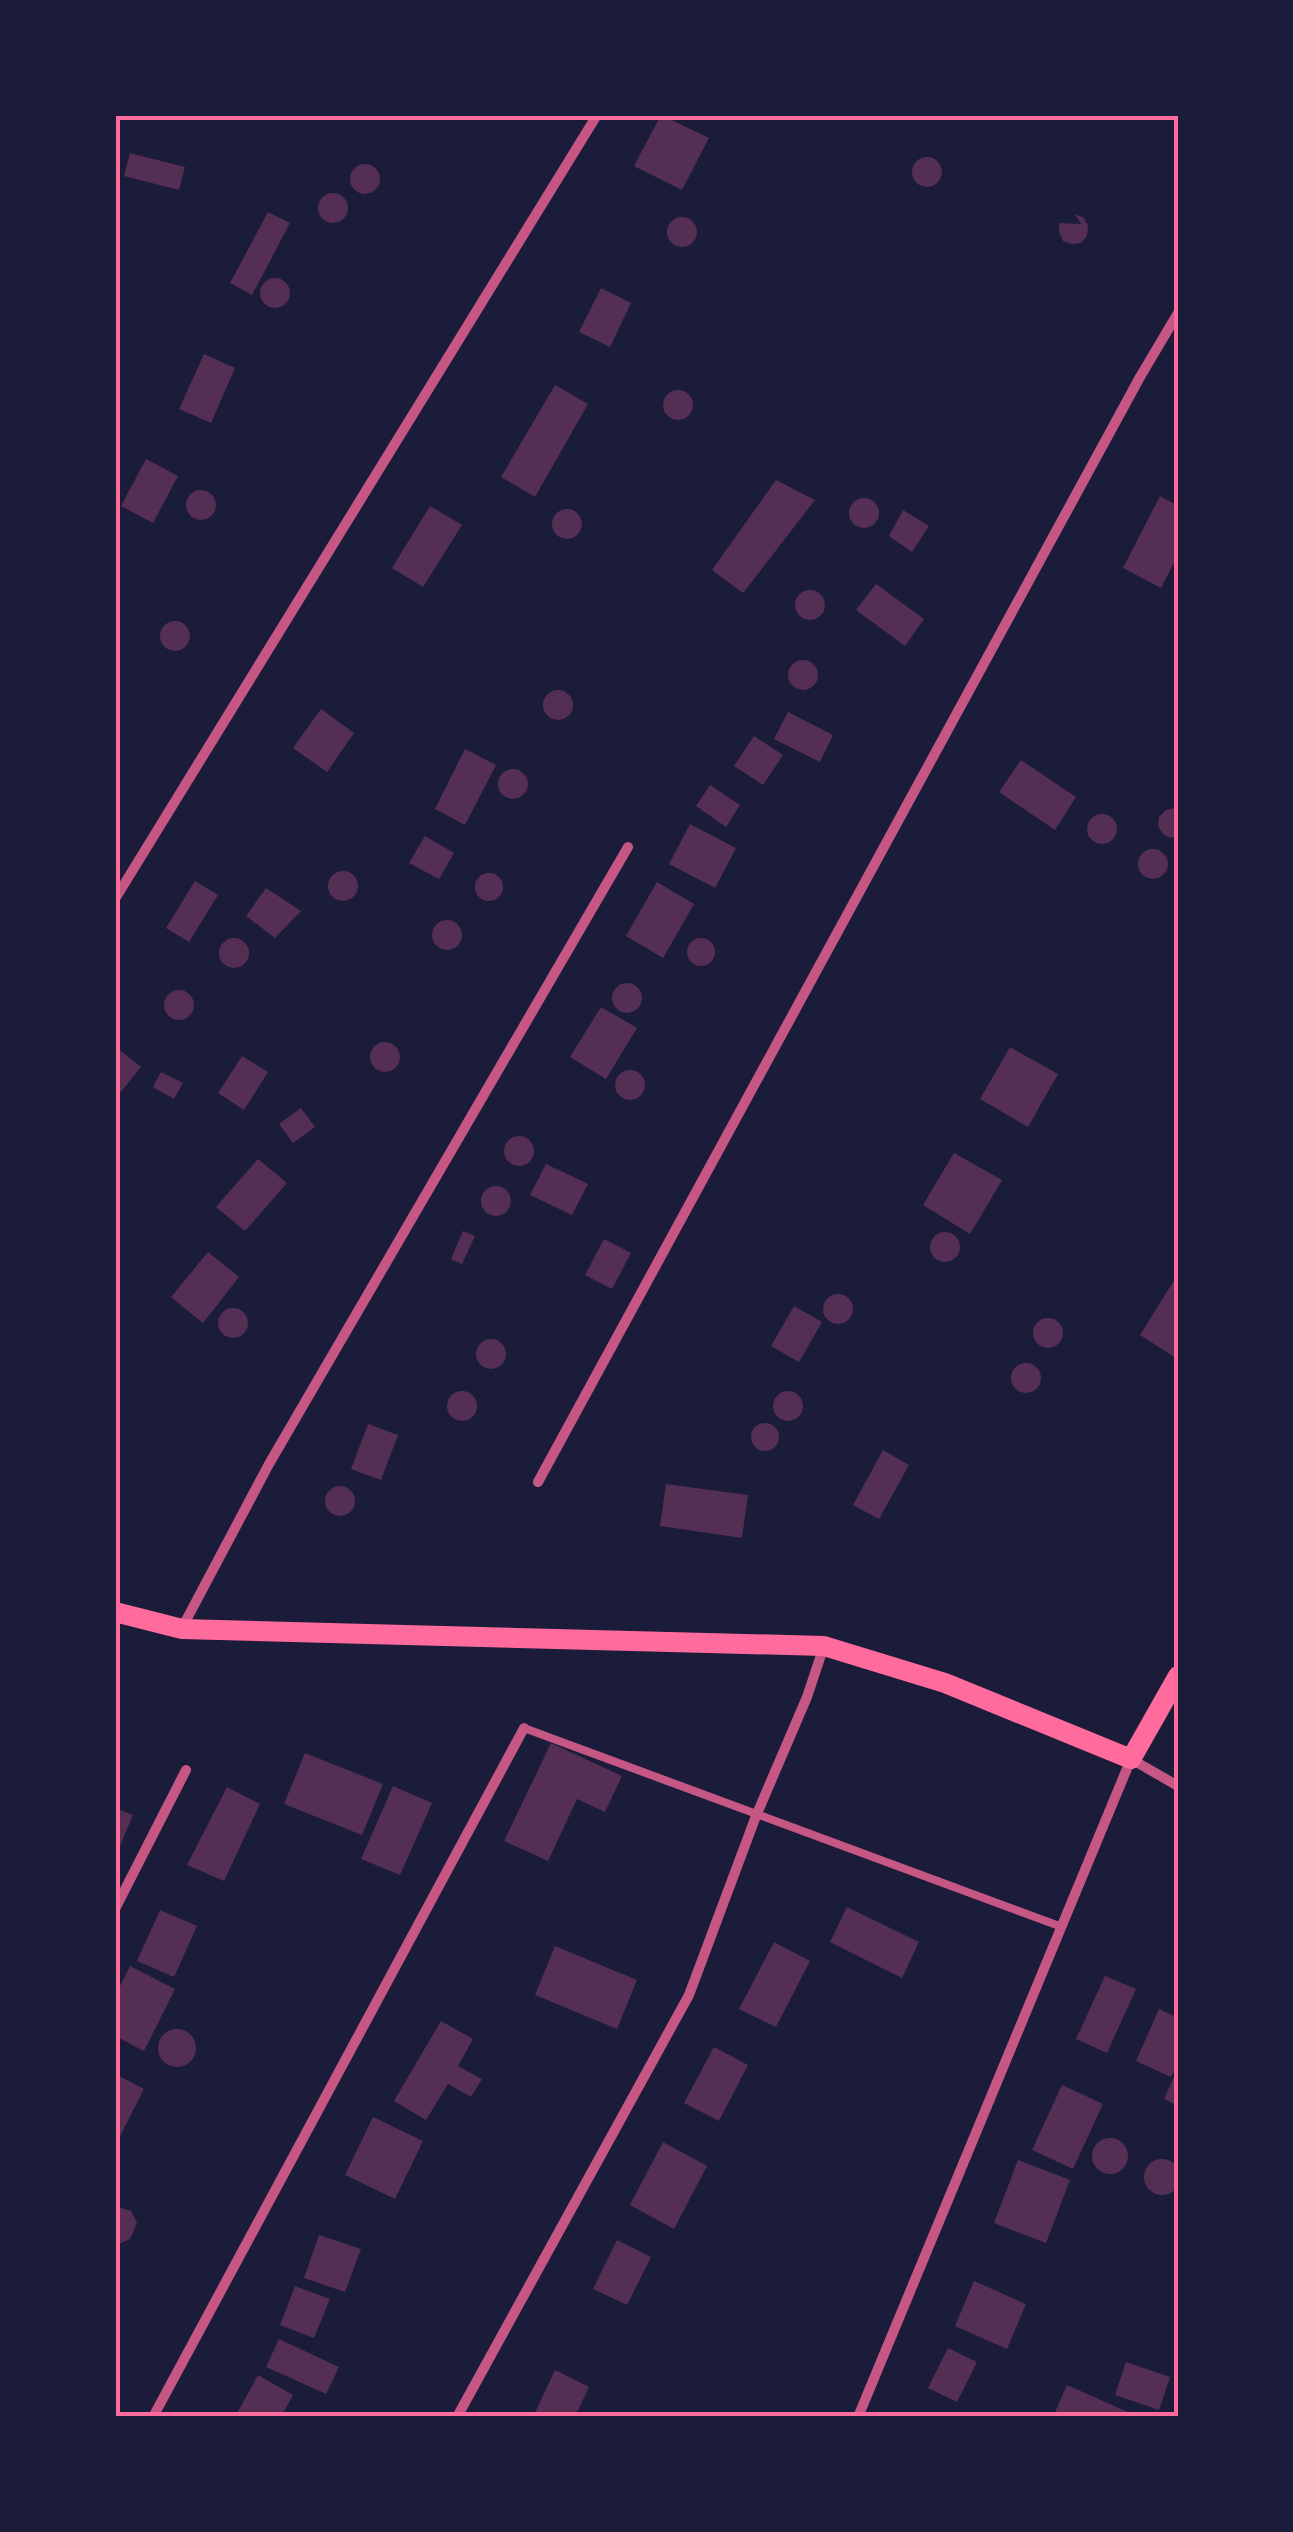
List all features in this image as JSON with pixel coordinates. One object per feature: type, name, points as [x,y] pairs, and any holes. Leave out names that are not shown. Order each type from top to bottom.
[{"type":"main road","points":[[115,1612],[182,1629],[824,1646],[945,1683],[1132,1760],[1178,1676]]},
{"type":"street","points":[[115,900],[596,115]]},
{"type":"street","points":[[538,1482],[1140,377],[1178,314]]},
{"type":"street","points":[[182,1629],[269,1464],[628,847]]},
{"type":"street","points":[[456,2417],[689,1995],[824,1646]]},
{"type":"street","points":[[153,2417],[524,1728]]},
{"type":"street","points":[[858,2417],[1132,1760],[1178,1786]]},
{"type":"street","points":[[115,1909],[186,1770]]},
{"type":"lane","points":[[524,1728],[1062,1927]]},
{"type":"building","points":[[661,115],[709,138],[682,190],[634,166]]},
{"type":"building","points":[[130,153],[185,167],[179,190],[124,176]]},
{"type":"building","points":[[927,157],[937,162],[942,172],[937,182],[927,187],[917,182],[912,172],[917,162]]},
{"type":"building","points":[[365,164],[375,169],[380,179],[375,189],[365,194],[355,189],[350,179],[355,169]]},
{"type":"building","points":[[333,193],[343,198],[348,208],[343,218],[333,223],[323,218],[318,208],[323,198]]},
{"type":"building","points":[[268,212],[290,223],[252,295],[230,283]]},
{"type":"building","points":[[1075,214],[1084,218],[1087,236],[1081,243],[1072,244],[1063,241],[1059,223],[1081,224]]},
{"type":"building","points":[[682,217],[692,222],[697,232],[692,242],[682,247],[672,242],[667,232],[672,222]]},
{"type":"building","points":[[275,278],[285,283],[290,293],[285,303],[275,308],[265,303],[260,293],[265,283]]},
{"type":"building","points":[[601,288],[631,303],[610,347],[579,332]]},
{"type":"building","points":[[204,354],[235,368],[211,423],[179,409]]},
{"type":"building","points":[[555,385],[588,404],[535,497],[501,477]]},
{"type":"building","points":[[678,390],[688,395],[693,405],[688,415],[678,420],[668,415],[663,405],[668,395]]},
{"type":"building","points":[[146,459],[178,476],[153,523],[121,506]]},
{"type":"building","points":[[776,480],[815,500],[743,593],[712,570]]},
{"type":"building","points":[[201,490],[211,495],[216,505],[211,515],[201,520],[191,515],[186,505],[191,495]]},
{"type":"building","points":[[1160,496],[1178,506],[1178,555],[1161,588],[1123,568]]},
{"type":"building","points":[[864,498],[874,503],[879,513],[874,523],[864,528],[854,523],[849,513],[854,503]]},
{"type":"building","points":[[430,506],[462,525],[423,587],[392,568]]},
{"type":"building","points":[[567,509],[577,514],[582,524],[577,534],[567,539],[557,534],[552,524],[557,514]]},
{"type":"building","points":[[903,510],[929,526],[912,552],[889,536]]},
{"type":"building","points":[[876,584],[924,619],[905,646],[856,610]]},
{"type":"building","points":[[810,590],[820,595],[825,605],[820,615],[810,620],[800,615],[795,605],[800,595]]},
{"type":"building","points":[[175,621],[185,626],[190,636],[185,646],[175,651],[165,646],[160,636],[165,626]]},
{"type":"building","points":[[803,660],[813,665],[818,675],[813,685],[803,690],[793,685],[788,675],[793,665]]},
{"type":"building","points":[[558,690],[568,695],[573,705],[568,715],[558,720],[548,715],[543,705],[548,695]]},
{"type":"building","points":[[321,709],[354,733],[327,772],[293,748]]},
{"type":"building","points":[[788,712],[833,735],[820,762],[774,739]]},
{"type":"building","points":[[754,736],[783,755],[763,785],[734,766]]},
{"type":"building","points":[[465,749],[496,765],[465,825],[435,809]]},
{"type":"building","points":[[1021,760],[1076,797],[1055,830],[999,792]]},
{"type":"building","points":[[513,769],[527,778],[528,784],[519,798],[513,799],[499,790],[498,784],[507,770]]},
{"type":"building","points":[[710,785],[740,805],[726,827],[696,806]]},
{"type":"building","points":[[1175,808],[1178,836],[1171,838],[1158,826],[1159,817]]},
{"type":"building","points":[[1102,814],[1112,819],[1117,829],[1112,839],[1102,844],[1092,839],[1087,829],[1092,819]]},
{"type":"building","points":[[690,824],[736,848],[715,888],[669,864]]},
{"type":"building","points":[[425,836],[454,853],[439,879],[409,863]]},
{"type":"building","points":[[1153,849],[1167,858],[1168,864],[1159,878],[1153,879],[1139,870],[1138,864],[1147,850]]},
{"type":"building","points":[[343,871],[353,876],[358,886],[353,896],[343,901],[333,896],[328,886],[333,876]]},
{"type":"building","points":[[489,873],[499,877],[503,887],[499,897],[489,901],[479,897],[475,887],[479,877]]},
{"type":"building","points":[[195,881],[218,895],[189,942],[166,928]]},
{"type":"building","points":[[657,882],[694,904],[663,958],[626,936]]},
{"type":"building","points":[[266,888],[301,911],[275,938],[246,916]]},
{"type":"building","points":[[447,920],[457,925],[462,935],[457,945],[447,950],[437,945],[432,935],[437,925]]},
{"type":"building","points":[[234,938],[244,943],[249,953],[244,963],[234,968],[224,963],[219,953],[224,943]]},
{"type":"building","points":[[701,938],[711,942],[715,952],[711,962],[701,966],[691,962],[687,952],[691,942]]},
{"type":"building","points":[[627,983],[637,988],[642,998],[637,1008],[627,1013],[617,1008],[612,998],[617,988]]},
{"type":"building","points":[[179,990],[189,995],[194,1005],[189,1015],[179,1020],[169,1015],[164,1005],[169,995]]},
{"type":"building","points":[[601,1007],[637,1028],[606,1079],[570,1057]]},
{"type":"building","points":[[385,1042],[395,1047],[400,1057],[395,1067],[385,1072],[375,1067],[370,1057],[375,1047]]},
{"type":"building","points":[[115,1046],[141,1067],[115,1099]]},
{"type":"building","points":[[1010,1047],[1058,1074],[1028,1127],[980,1099]]},
{"type":"building","points":[[242,1056],[268,1072],[244,1110],[218,1093]]},
{"type":"building","points":[[630,1070],[640,1075],[645,1085],[640,1095],[630,1100],[620,1095],[615,1085],[620,1075]]},
{"type":"building","points":[[161,1072],[183,1083],[174,1099],[153,1087]]},
{"type":"building","points":[[301,1108],[315,1127],[293,1143],[279,1124]]},
{"type":"building","points":[[519,1136],[529,1141],[534,1151],[529,1161],[519,1166],[509,1161],[504,1151],[509,1141]]},
{"type":"building","points":[[954,1153],[1002,1180],[970,1234],[923,1205]]},
{"type":"building","points":[[258,1159],[287,1183],[245,1231],[216,1207]]},
{"type":"building","points":[[546,1164],[588,1184],[572,1215],[530,1195]]},
{"type":"building","points":[[496,1186],[506,1191],[511,1201],[506,1211],[496,1216],[486,1211],[481,1201],[486,1191]]},
{"type":"building","points":[[463,1231],[475,1236],[462,1264],[451,1259]]},
{"type":"building","points":[[945,1232],[955,1237],[960,1247],[955,1257],[945,1262],[935,1257],[930,1247],[935,1237]]},
{"type":"building","points":[[604,1239],[631,1253],[612,1289],[585,1275]]},
{"type":"building","points":[[208,1252],[239,1277],[203,1323],[171,1297]]},
{"type":"building","points":[[1178,1274],[1178,1354],[1176,1358],[1140,1335]]},
{"type":"building","points":[[838,1294],[848,1299],[853,1309],[848,1319],[838,1324],[828,1319],[823,1309],[828,1299]]},
{"type":"building","points":[[794,1306],[822,1322],[799,1362],[771,1346]]},
{"type":"building","points":[[233,1308],[243,1313],[248,1323],[243,1333],[233,1338],[223,1333],[218,1323],[223,1313]]},
{"type":"building","points":[[1048,1318],[1058,1323],[1063,1333],[1058,1343],[1048,1348],[1038,1343],[1033,1333],[1038,1323]]},
{"type":"building","points":[[491,1339],[501,1344],[506,1354],[501,1364],[491,1369],[481,1364],[476,1354],[481,1344]]},
{"type":"building","points":[[1026,1363],[1036,1368],[1041,1378],[1036,1388],[1026,1393],[1016,1388],[1011,1378],[1016,1368]]},
{"type":"building","points":[[462,1391],[472,1396],[477,1406],[472,1416],[462,1421],[452,1416],[447,1406],[452,1396]]},
{"type":"building","points":[[788,1391],[798,1396],[803,1406],[798,1416],[788,1421],[778,1416],[773,1406],[778,1396]]},
{"type":"building","points":[[765,1423],[775,1427],[779,1437],[775,1447],[765,1451],[755,1447],[751,1437],[755,1427]]},
{"type":"building","points":[[368,1424],[398,1435],[381,1480],[351,1469]]},
{"type":"building","points":[[883,1450],[909,1465],[879,1519],[853,1505]]},
{"type":"building","points":[[666,1484],[748,1495],[742,1538],[660,1526]]},
{"type":"building","points":[[340,1486],[350,1491],[355,1501],[350,1511],[340,1516],[330,1511],[325,1501],[330,1491]]},
{"type":"building","points":[[551,1743],[622,1776],[605,1812],[577,1799],[548,1861],[504,1841]]},
{"type":"building","points":[[305,1753],[383,1784],[362,1835],[284,1804]]},
{"type":"building","points":[[393,1786],[432,1803],[400,1875],[361,1859]]},
{"type":"building","points":[[227,1787],[260,1804],[224,1881],[187,1865]]},
{"type":"building","points":[[115,1808],[133,1815],[115,1858]]},
{"type":"building","points":[[847,1907],[919,1942],[902,1978],[830,1942]]},
{"type":"building","points":[[160,1910],[197,1926],[174,1977],[137,1961]]},
{"type":"building","points":[[774,1942],[810,1961],[776,2027],[739,2009]]},
{"type":"building","points":[[555,1946],[637,1980],[617,2029],[535,1995]]},
{"type":"building","points":[[130,1966],[175,1989],[144,2051],[115,2036],[115,1996]]},
{"type":"building","points":[[1105,1976],[1136,1989],[1107,2053],[1076,2039]]},
{"type":"building","points":[[1159,2009],[1178,2018],[1178,2062],[1171,2077],[1136,2061]]},
{"type":"building","points":[[441,2021],[473,2039],[458,2066],[482,2079],[471,2097],[448,2084],[426,2120],[394,2101]]},
{"type":"building","points":[[177,2029],[190,2035],[196,2048],[190,2061],[177,2067],[164,2061],[158,2048],[164,2035]]},
{"type":"building","points":[[714,2047],[748,2065],[719,2121],[684,2103]]},
{"type":"building","points":[[1178,2068],[1178,2106],[1164,2099]]},
{"type":"building","points":[[115,2074],[144,2089],[115,2146]]},
{"type":"building","points":[[1062,2085],[1103,2104],[1073,2169],[1032,2150]]},
{"type":"building","points":[[373,2117],[423,2141],[395,2199],[345,2175]]},
{"type":"building","points":[[1110,2138],[1123,2143],[1128,2156],[1123,2169],[1110,2174],[1097,2169],[1092,2156],[1097,2143]]},
{"type":"building","points":[[663,2142],[707,2166],[674,2229],[630,2205]]},
{"type":"building","points":[[1162,2159],[1175,2164],[1180,2177],[1175,2190],[1162,2195],[1149,2190],[1144,2177],[1149,2164]]},
{"type":"building","points":[[1018,2160],[1070,2180],[1046,2243],[994,2223]]},
{"type":"building","points":[[115,2206],[131,2211],[137,2223],[130,2239],[119,2244],[115,2243]]},
{"type":"building","points":[[319,2235],[361,2249],[345,2292],[304,2278]]},
{"type":"building","points":[[617,2240],[651,2257],[627,2305],[593,2289]]},
{"type":"building","points":[[974,2281],[1026,2304],[1007,2349],[955,2326]]},
{"type":"building","points":[[295,2286],[330,2299],[314,2338],[280,2325]]},
{"type":"building","points":[[279,2339],[339,2367],[326,2394],[266,2367]]},
{"type":"building","points":[[948,2348],[977,2362],[957,2402],[928,2388]]},
{"type":"building","points":[[1126,2362],[1170,2377],[1159,2410],[1115,2395]]},
{"type":"building","points":[[555,2370],[589,2387],[575,2417],[533,2417]]},
{"type":"building","points":[[258,2375],[293,2395],[281,2417],[235,2417]]},
{"type":"building","points":[[1067,2385],[1139,2417],[1053,2417]]}]
